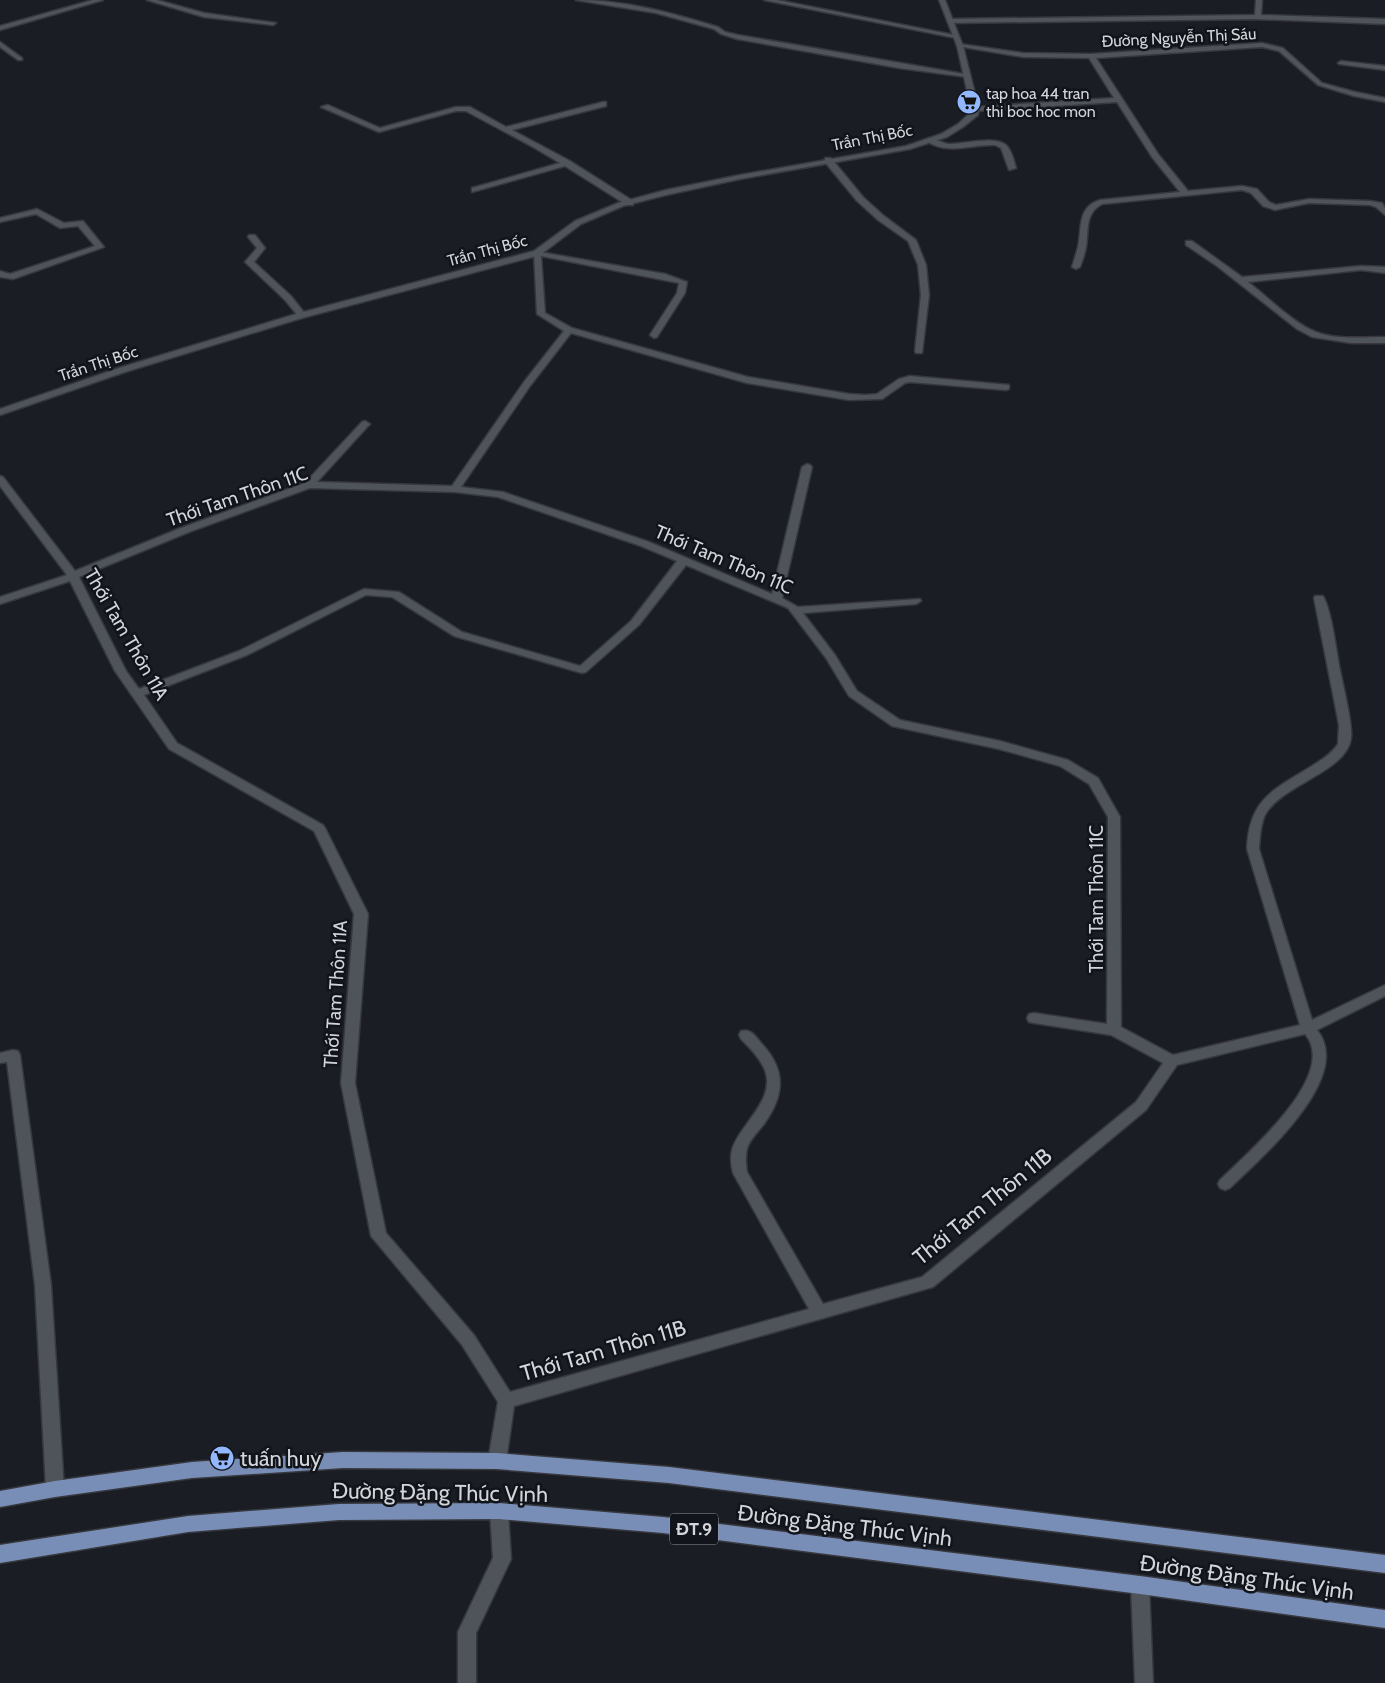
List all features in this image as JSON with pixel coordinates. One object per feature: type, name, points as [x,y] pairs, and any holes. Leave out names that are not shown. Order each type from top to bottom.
[{"type":"main road","name":"Đường Đặng Thúc Vịnh","points":[[0,1499],[55,1489],[192,1470],[343,1460],[497,1461],[669,1475],[1385,1564]]},
{"type":"main road","name":"Đường Đặng Thúc Vịnh","points":[[0,1554],[197,1524],[339,1512],[499,1511],[664,1525],[1140,1584],[1385,1619]]},
{"type":"street","points":[[0,28],[100,0]]},
{"type":"street","points":[[150,0],[204,14],[273,23]]},
{"type":"street","points":[[579,0],[629,5],[657,11],[716,28],[722,33],[737,37],[899,66],[967,75]]},
{"type":"street","points":[[768,0],[956,36]]},
{"type":"street","points":[[942,0],[960,46],[975,109],[1119,100]]},
{"type":"street","points":[[1258,17],[1259,0]]},
{"type":"street","points":[[950,21],[1123,20],[1194,17],[1385,21]]},
{"type":"street","points":[[0,44],[20,59]]},
{"type":"street","name":"Đường Nguyễn Thị Sáu","points":[[960,46],[1024,54],[1091,56],[1253,45],[1272,47],[1281,49],[1320,84],[1354,94],[1385,100]]},
{"type":"street","points":[[1091,56],[1154,155],[1184,193]]},
{"type":"street","points":[[1340,63],[1385,68]]},
{"type":"street","points":[[506,129],[603,104]]},
{"type":"street","points":[[325,106],[379,130],[464,108],[567,163],[630,203]]},
{"type":"street","name":"Trần Thị Bốc","points":[[0,412],[122,370],[302,315],[537,253],[563,231],[594,214],[657,194],[828,160],[908,147],[944,136],[964,125],[975,113],[975,109]]},
{"type":"street","points":[[931,140],[943,146],[1001,145],[1005,149],[1012,168]]},
{"type":"street","points":[[828,160],[860,199],[881,218],[912,240],[922,265],[925,295],[919,351]]},
{"type":"street","points":[[475,190],[567,163]]},
{"type":"street","points":[[1076,267],[1082,246],[1086,215],[1094,204],[1100,202],[1242,188],[1254,191],[1266,204],[1274,208],[1308,202],[1370,203],[1379,205],[1385,213]]},
{"type":"street","points":[[0,220],[37,211],[63,226],[80,224],[100,247],[16,275],[6,276],[0,274]]},
{"type":"street","points":[[252,237],[262,247],[250,259],[251,265],[281,291],[302,315]]},
{"type":"street","points":[[1189,243],[1241,280],[1300,327],[1315,335],[1352,340],[1385,340]]},
{"type":"street","points":[[654,335],[681,293],[683,285],[680,280],[537,253],[541,314],[569,330],[748,380],[849,397],[879,397],[902,381],[910,380],[1006,387]]},
{"type":"street","points":[[1241,280],[1362,268],[1385,270]]},
{"type":"street","points":[[455,489],[527,384],[569,330]]},
{"type":"street","points":[[310,485],[365,424]]},
{"type":"street","points":[[776,599],[807,467]]},
{"type":"street","name":"Thới Tam Thôn 11A","points":[[0,479],[73,576],[121,671],[172,746],[319,828],[361,914],[348,1083],[379,1236],[468,1340],[506,1400]]},
{"type":"street","name":"Thới Tam Thôn 11C","points":[[0,602],[73,576],[185,530],[310,485],[455,489],[498,494],[645,544],[792,606],[831,657],[853,693],[896,723],[1000,745],[1064,763],[1094,782],[1114,817],[1114,1030]]},
{"type":"street","points":[[137,694],[243,653],[364,592],[395,594],[458,634],[582,670],[635,622],[684,560]]},
{"type":"street","points":[[1225,1184],[1283,1126],[1308,1093],[1315,1075],[1321,1049],[1319,1042],[1308,1028],[1253,842],[1255,825],[1262,810],[1278,791],[1333,757],[1344,743],[1344,724],[1332,653],[1319,598]]},
{"type":"street","points":[[795,610],[916,601]]},
{"type":"street","points":[[1034,1018],[1114,1030],[1172,1061],[1308,1028],[1385,990]]},
{"type":"street","points":[[746,1035],[763,1054],[772,1070],[772,1092],[768,1107],[741,1143],[736,1160],[740,1173],[750,1187],[819,1312]]},
{"type":"street","points":[[0,1058],[14,1055],[43,1285],[55,1489]]},
{"type":"street","name":"Thới Tam Thôn 11B","points":[[506,1400],[927,1282],[1141,1106],[1172,1061]]},
{"type":"street","points":[[497,1461],[506,1400]]},
{"type":"street","points":[[467,1683],[467,1632],[502,1559],[499,1511]]},
{"type":"street","points":[[1140,1584],[1144,1683]]},
{"type":"place","name":"tap hoa 44 tran thi boc hoc mon","points":[[969,102]]},
{"type":"place","name":"tuấn huy","points":[[222,1458]]}]
